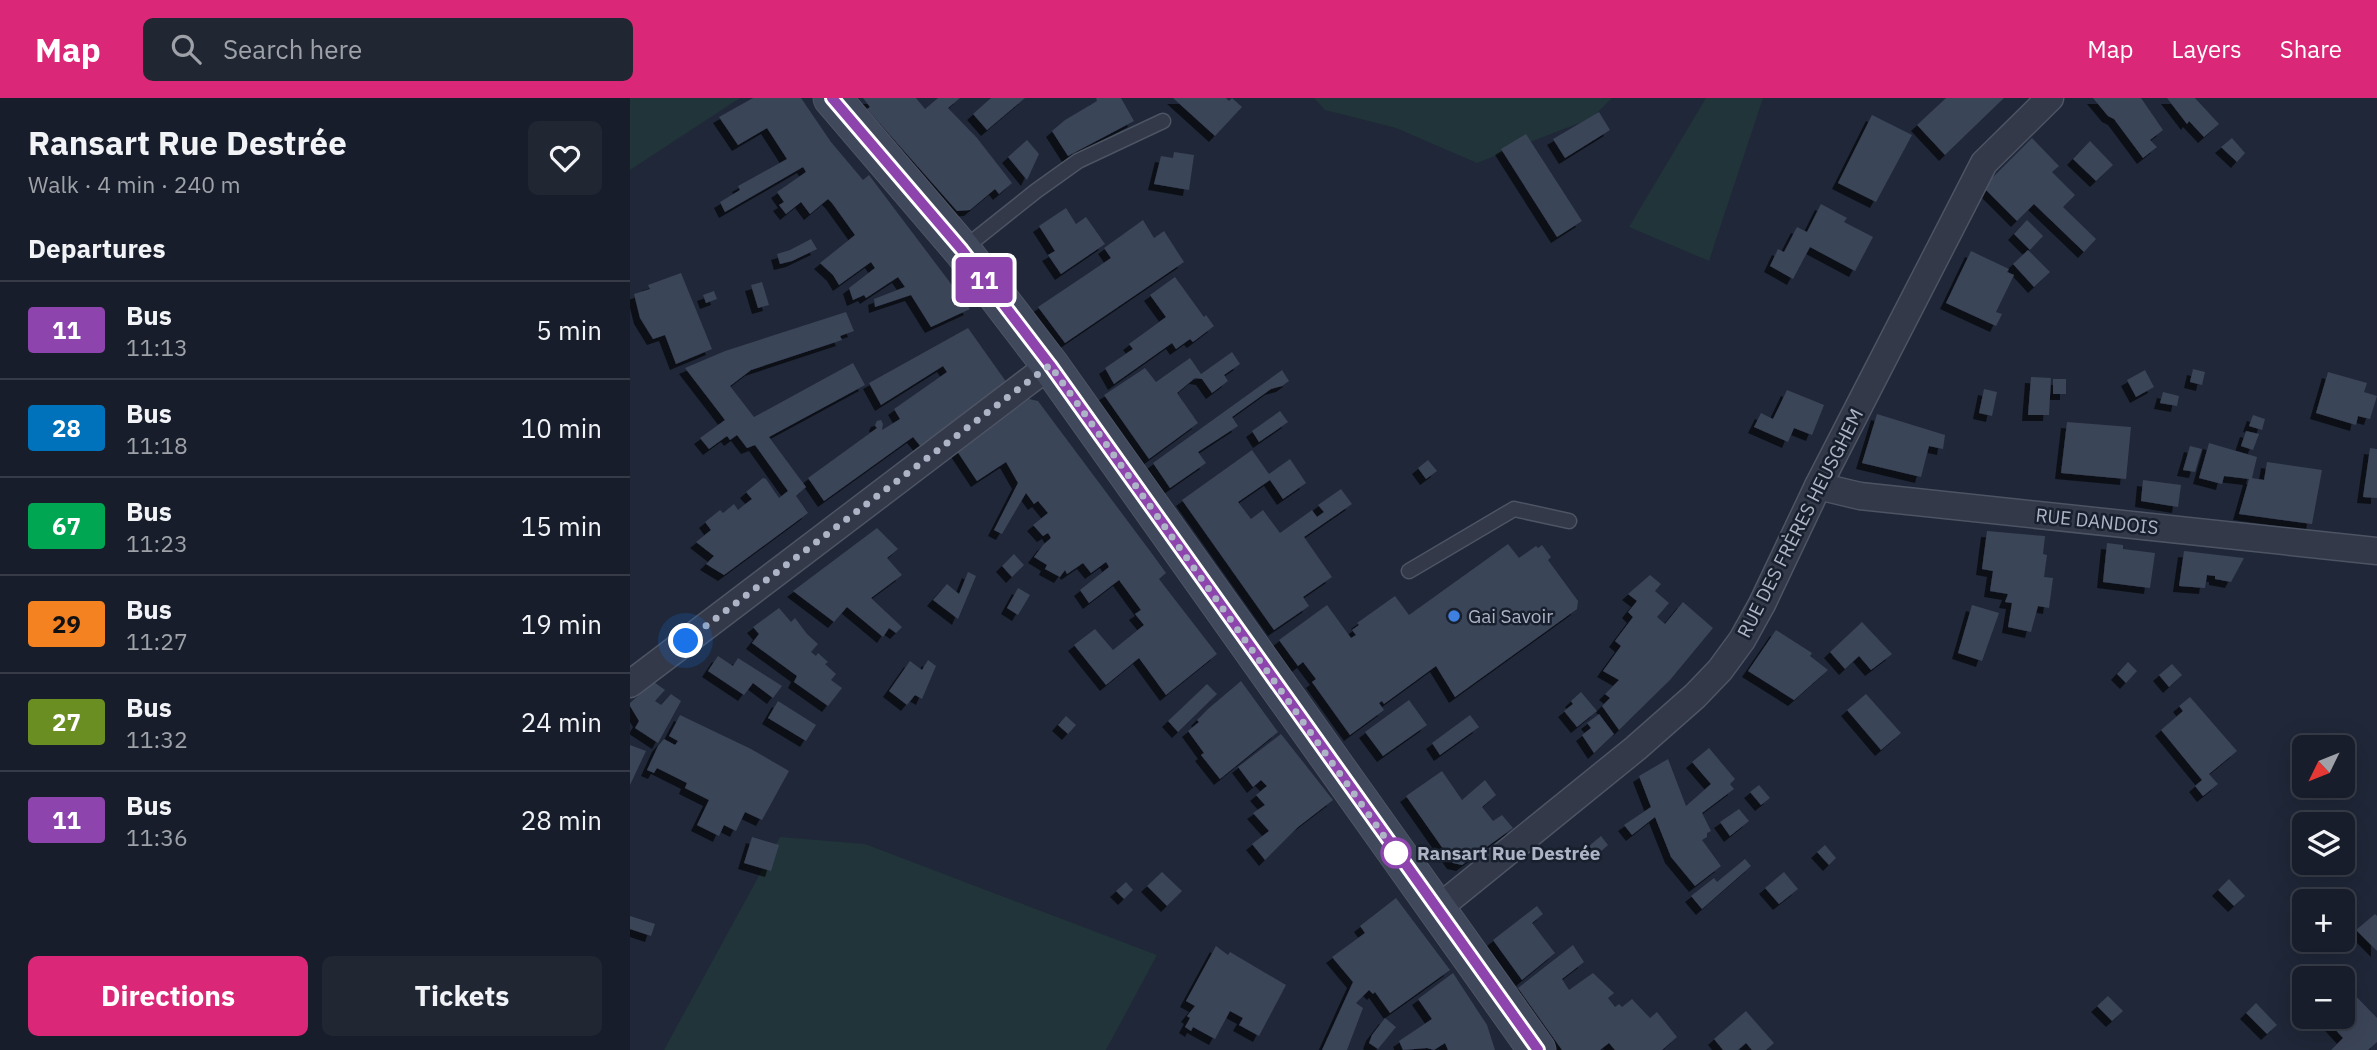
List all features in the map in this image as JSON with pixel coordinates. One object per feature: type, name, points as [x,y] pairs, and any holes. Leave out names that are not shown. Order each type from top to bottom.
[{"type":"street","points":[[832,98],[962,250],[1050,365],[1538,1050]]},
{"type":"street","name":"RUE DES FRÈRES HEUSGHEM","points":[[1436,910],[1636,748],[1720,670],[1742,640],[1762,604],[1818,486],[1984,163],[2050,98]]},
{"type":"street","points":[[630,684],[1050,365]]},
{"type":"street","name":"RUE DANDOIS","points":[[1818,486],[1872,497],[2377,551]]},
{"type":"lane","points":[[962,250],[1078,161],[1163,121]]},
{"type":"lane","points":[[1409,571],[1514,509],[1569,522]]},
{"type":"green space","points":[[630,98],[740,98],[630,170]]},
{"type":"green space","points":[[1314,98],[1612,98],[1592,118],[1477,163],[1396,128],[1325,110]]},
{"type":"green space","points":[[1706,98],[1763,98],[1709,261],[1629,227]]},
{"type":"green space","points":[[780,837],[865,844],[1157,955],[1106,1050],[664,1050]]},
{"type":"building","points":[[753,98],[801,98],[831,142],[863,180],[869,175],[970,309],[931,327],[911,295],[875,307],[874,299],[905,287],[898,277],[866,298],[864,295],[853,300],[849,288],[875,268],[871,262],[839,285],[820,263],[855,235],[832,203],[828,199],[810,214],[801,202],[786,214],[779,205],[784,202],[777,192],[806,172],[803,167],[725,212],[720,202],[740,190],[738,186],[787,159],[767,128],[738,145],[719,117]]},
{"type":"building","points":[[863,98],[916,98],[925,109],[938,98],[960,98],[948,108],[977,138],[1012,183],[999,194],[995,189],[970,210],[957,211],[867,109],[870,107]]},
{"type":"building","points":[[991,98],[1025,98],[987,130],[973,114]]},
{"type":"building","points":[[1096,98],[1121,98],[1134,121],[1068,156],[1052,131],[1097,101]]},
{"type":"building","points":[[1173,98],[1226,98],[1229,101],[1232,98],[1242,107],[1215,136]]},
{"type":"building","points":[[1946,98],[2004,98],[1945,155],[1917,125]]},
{"type":"building","points":[[2093,98],[2141,98],[2163,130],[2150,140],[2157,147],[2143,158],[2114,119],[2108,116]]},
{"type":"building","points":[[2167,98],[2195,98],[2219,124],[2204,137],[2189,121],[2187,124]]},
{"type":"building","points":[[1599,112],[1610,130],[1565,158],[1553,139]]},
{"type":"building","points":[[1872,115],[1912,135],[1876,202],[1838,183]]},
{"type":"building","points":[[1526,134],[1582,221],[1557,237],[1501,149]]},
{"type":"building","points":[[2032,138],[2059,166],[2052,172],[2075,195],[2063,207],[2096,239],[2084,252],[2034,204],[2017,221],[1983,187]]},
{"type":"building","points":[[2232,138],[2245,153],[2237,162],[2221,147]]},
{"type":"building","points":[[1027,140],[1039,154],[1027,180],[1008,157]]},
{"type":"building","points":[[2090,141],[2113,165],[2096,181],[2073,159]]},
{"type":"building","points":[[1174,152],[1194,155],[1189,190],[1154,184],[1161,156],[1173,158]]},
{"type":"building","points":[[1821,204],[1847,218],[1844,222],[1873,237],[1855,271],[1810,247],[1793,279],[1770,266],[1778,249],[1784,252],[1797,227],[1807,232]]},
{"type":"building","points":[[1066,208],[1076,224],[1086,217],[1105,244],[1061,274],[1048,255],[1055,251],[1039,226]]},
{"type":"building","points":[[1143,220],[1154,238],[1164,231],[1184,262],[1065,343],[1038,307],[1111,258],[1104,248]]},
{"type":"building","points":[[2027,220],[2043,236],[2030,250],[2014,234]]},
{"type":"building","points":[[811,239],[817,249],[780,264],[777,254]]},
{"type":"building","points":[[2028,250],[2050,272],[2034,287],[2013,264]]},
{"type":"building","points":[[1971,251],[2009,269],[2007,272],[2014,275],[1996,312],[2002,314],[1996,326],[1946,303]]},
{"type":"building","points":[[681,273],[712,349],[676,364],[665,335],[653,339],[640,318],[634,294],[650,289],[648,285]]},
{"type":"building","points":[[1175,277],[1204,317],[1206,315],[1214,326],[1193,342],[1190,339],[1176,349],[1172,343],[1114,384],[1105,368],[1133,349],[1129,344],[1166,317],[1150,295]]},
{"type":"building","points":[[762,282],[769,305],[758,308],[751,285]]},
{"type":"building","points":[[714,291],[717,299],[706,303],[703,295]]},
{"type":"building","points":[[846,312],[854,331],[840,336],[842,340],[751,370],[730,386],[754,417],[853,363],[865,385],[769,437],[806,487],[796,496],[808,513],[724,575],[706,564],[714,556],[696,542],[711,530],[705,522],[720,510],[723,513],[734,504],[738,510],[752,499],[746,492],[763,478],[779,498],[788,491],[755,445],[747,448],[737,435],[730,440],[727,436],[709,449],[700,438],[725,420],[685,368],[725,351]]},
{"type":"building","points":[[968,328],[1007,383],[921,447],[913,437],[824,501],[808,478],[877,428],[877,421],[881,420],[882,430],[900,419],[894,409],[947,372],[943,366],[881,405],[869,383]]},
{"type":"building","points":[[1232,352],[1240,364],[1224,375],[1228,381],[1212,393],[1202,379],[1195,378],[1177,393],[1198,423],[1149,459],[1104,395],[1145,368],[1156,382],[1190,358],[1201,374]]},
{"type":"building","points":[[2193,369],[2205,372],[2202,385],[2190,382]]},
{"type":"building","points":[[1282,370],[1289,381],[1271,389],[1232,417],[1238,426],[1198,452],[1206,463],[1170,488],[1153,463]]},
{"type":"building","points":[[2145,370],[2154,387],[2136,397],[2127,380]]},
{"type":"building","points":[[2328,372],[2367,383],[2364,392],[2377,396],[2370,419],[2358,416],[2356,425],[2316,413]]},
{"type":"building","points":[[2031,377],[2051,378],[2049,415],[2028,415]]},
{"type":"building","points":[[2053,379],[2066,379],[2066,394],[2053,394]]},
{"type":"building","points":[[1984,389],[1997,392],[1992,416],[1979,413]]},
{"type":"building","points":[[1787,390],[1824,405],[1812,435],[1794,428],[1788,442],[1754,427],[1761,413],[1773,419]]},
{"type":"building","points":[[2163,392],[2179,396],[2177,406],[2160,403]]},
{"type":"building","points":[[1029,399],[1038,401],[1153,555],[1166,573],[1159,579],[1217,654],[1166,695],[1139,658],[1106,685],[1074,645],[1095,629],[1113,650],[1144,625],[1135,614],[1141,610],[1119,580],[1089,603],[1080,590],[1109,567],[1106,562],[1091,573],[1083,563],[1067,574],[1065,570],[1060,577],[1045,569],[1047,565],[1034,557],[1051,538],[1048,533],[1043,536],[1033,525],[1048,513],[1038,501],[1034,504],[1026,493],[1002,534],[994,530],[1018,483],[1006,462],[977,481],[957,451]]},
{"type":"building","points":[[1280,411],[1288,422],[1259,442],[1252,431]]},
{"type":"building","points":[[1877,414],[1945,435],[1943,449],[1929,446],[1921,477],[1862,463]]},
{"type":"building","points":[[2253,415],[2265,419],[2262,430],[2249,426]]},
{"type":"building","points":[[2067,422],[2131,427],[2126,479],[2061,473]]},
{"type":"building","points":[[2246,431],[2259,434],[2253,450],[2241,446]]},
{"type":"building","points":[[2209,443],[2257,457],[2252,478],[2264,480],[2267,462],[2322,470],[2312,524],[2239,514],[2249,479],[2224,476],[2222,484],[2199,478]]},
{"type":"building","points":[[2190,446],[2202,449],[2195,472],[2183,470]]},
{"type":"building","points":[[2370,448],[2377,449],[2377,498],[2363,497]]},
{"type":"building","points":[[1252,450],[1269,474],[1290,459],[1306,483],[1283,499],[1270,480],[1238,502],[1251,519],[1263,510],[1280,533],[1312,510],[1317,517],[1324,512],[1318,505],[1341,489],[1352,504],[1304,537],[1332,577],[1303,597],[1309,606],[1274,630],[1182,500]]},
{"type":"building","points":[[1428,460],[1437,471],[1426,479],[1418,468]]},
{"type":"building","points":[[2143,480],[2181,485],[2178,507],[2141,501]]},
{"type":"building","points":[[877,528],[898,549],[887,558],[902,575],[871,598],[902,627],[896,633],[889,628],[883,637],[847,607],[834,622],[793,591]]},
{"type":"building","points":[[1987,531],[2045,536],[2043,554],[2047,555],[2044,577],[2053,578],[2049,608],[2038,606],[2031,632],[2008,627],[2012,603],[2005,602],[2008,594],[1990,591],[1993,571],[1982,569]]},
{"type":"building","points":[[2107,543],[2123,545],[2123,549],[2155,553],[2150,588],[2103,582]]},
{"type":"building","points":[[1508,544],[1519,558],[1542,545],[1551,557],[1548,560],[1578,601],[1577,609],[1455,697],[1436,666],[1384,704],[1382,701],[1379,703],[1384,710],[1350,735],[1312,682],[1316,679],[1303,662],[1298,666],[1279,640],[1327,605],[1351,638],[1356,635],[1352,630],[1359,625],[1357,623],[1395,596],[1409,615]]},
{"type":"building","points":[[2184,551],[2244,558],[2231,582],[2207,575],[2205,588],[2179,586]]},
{"type":"building","points":[[1014,554],[1024,565],[1012,577],[1002,566]]},
{"type":"building","points":[[968,572],[976,576],[958,619],[933,600],[947,584],[959,594]]},
{"type":"building","points":[[1650,575],[1661,584],[1655,591],[1669,603],[1657,617],[1665,624],[1683,602],[1713,628],[1670,680],[1619,730],[1602,706],[1610,698],[1605,694],[1619,680],[1603,671],[1621,646],[1615,641],[1633,617],[1628,612],[1637,601],[1628,594]]},
{"type":"building","points":[[1018,588],[1030,595],[1018,615],[1007,608]]},
{"type":"building","points":[[1972,605],[1999,613],[1982,661],[1958,653]]},
{"type":"building","points":[[779,608],[791,622],[795,618],[818,644],[811,652],[816,656],[818,653],[836,674],[831,680],[842,688],[828,706],[794,682],[797,676],[752,643],[759,634],[753,627]]},
{"type":"building","points":[[1862,622],[1892,654],[1871,670],[1859,656],[1845,669],[1830,652]]},
{"type":"building","points":[[1776,630],[1812,653],[1810,656],[1828,670],[1794,700],[1748,671]]},
{"type":"building","points":[[718,656],[733,666],[738,658],[782,686],[773,698],[753,683],[744,695],[708,671]]},
{"type":"building","points":[[928,660],[936,666],[922,699],[915,695],[907,705],[889,691],[910,661],[922,670]]},
{"type":"building","points":[[2128,662],[2137,671],[2126,683],[2117,674]]},
{"type":"building","points":[[2172,664],[2182,675],[2169,687],[2159,675]]},
{"type":"building","points":[[1241,681],[1278,732],[1220,779],[1201,755],[1204,753],[1188,731],[1208,709]]},
{"type":"building","points":[[654,682],[665,690],[655,701],[661,705],[671,694],[681,701],[658,743],[635,728],[639,721],[630,706],[630,703]]},
{"type":"building","points":[[1207,684],[1217,694],[1178,732],[1168,721]]},
{"type":"building","points":[[1581,692],[1597,711],[1577,727],[1564,711]]},
{"type":"building","points":[[1866,694],[1901,733],[1881,750],[1847,710]]},
{"type":"building","points":[[2190,697],[2237,751],[2209,774],[2218,784],[2203,796],[2195,786],[2202,780],[2161,730],[2183,711],[2179,706]]},
{"type":"building","points":[[1409,700],[1427,725],[1383,756],[1365,732]]},
{"type":"building","points":[[778,701],[816,725],[806,741],[768,718]]},
{"type":"building","points":[[1599,714],[1614,734],[1594,753],[1582,735],[1591,728],[1587,723]]},
{"type":"building","points":[[680,715],[751,749],[789,771],[762,820],[745,812],[736,831],[724,825],[719,836],[697,825],[709,800],[685,788],[687,783],[657,768],[654,773],[647,770],[664,739],[675,745],[678,741],[669,736]]},
{"type":"building","points":[[1470,715],[1479,727],[1440,755],[1432,743]]},
{"type":"building","points":[[1066,716],[1076,725],[1068,734],[1058,725]]},
{"type":"building","points":[[1281,734],[1333,800],[1298,827],[1265,860],[1252,844],[1269,831],[1253,813],[1265,805],[1256,795],[1267,786],[1261,780],[1253,787],[1238,767]]},
{"type":"building","points":[[630,745],[646,751],[630,785]]},
{"type":"building","points":[[1709,748],[1735,779],[1730,784],[1734,789],[1702,813],[1711,831],[1702,840],[1721,866],[1695,886],[1671,857],[1655,817],[1632,835],[1624,825],[1651,807],[1639,776],[1668,759],[1686,806],[1711,784],[1692,762]]},
{"type":"building","points":[[1442,771],[1462,800],[1485,780],[1496,795],[1482,807],[1493,821],[1502,815],[1513,828],[1462,865],[1453,863],[1406,796]]},
{"type":"building","points":[[1759,785],[1770,798],[1761,805],[1750,792]]},
{"type":"building","points":[[1739,809],[1749,821],[1730,836],[1720,822]]},
{"type":"building","points":[[1601,836],[1608,845],[1597,855],[1589,846]]},
{"type":"building","points":[[752,837],[779,845],[771,871],[744,863]]},
{"type":"building","points":[[1825,845],[1836,858],[1829,865],[1817,852]]},
{"type":"building","points":[[1745,859],[1751,866],[1702,909],[1691,896],[1714,878],[1717,882]]},
{"type":"building","points":[[1162,872],[1182,891],[1167,906],[1147,886]]},
{"type":"building","points":[[1784,872],[1798,889],[1779,904],[1765,888]]},
{"type":"building","points":[[2229,879],[2245,896],[2234,906],[2218,890]]},
{"type":"building","points":[[1126,882],[1133,890],[1124,899],[1116,891]]},
{"type":"building","points":[[1396,898],[1450,970],[1390,1013],[1375,992],[1373,994],[1369,990],[1356,1003],[1363,1008],[1347,1050],[1322,1050],[1353,982],[1332,957],[1365,933],[1360,926]]},
{"type":"building","points":[[1537,906],[1543,914],[1532,923],[1555,953],[1522,980],[1493,940]]},
{"type":"building","points":[[2375,914],[2377,916],[2377,951],[2356,930]]},
{"type":"building","points":[[630,916],[655,924],[651,936],[630,929]]},
{"type":"building","points":[[1573,945],[1584,962],[1562,979],[1569,990],[1593,973],[1614,993],[1608,998],[1615,1007],[1619,1004],[1622,1007],[1632,999],[1650,1018],[1657,1012],[1677,1037],[1662,1050],[1615,1050],[1609,1043],[1600,1050],[1562,1050],[1518,988]]},
{"type":"building","points":[[1216,946],[1286,985],[1259,1036],[1239,1025],[1243,1018],[1230,1011],[1215,1039],[1193,1027],[1191,1031],[1185,1027],[1190,1018],[1187,1016],[1195,1006],[1186,1001]]},
{"type":"building","points":[[1453,973],[1487,1025],[1495,1050],[1448,1050],[1445,1043],[1434,1050],[1403,1050],[1399,1041],[1432,1019],[1418,999]]},
{"type":"building","points":[[2355,995],[2377,1018],[2377,1042],[2368,1050],[2331,1050],[2343,1038],[2335,1029],[2355,1029]]},
{"type":"building","points":[[2108,996],[2123,1011],[2112,1021],[2097,1006]]},
{"type":"building","points":[[2256,1003],[2277,1025],[2267,1034],[2246,1013]]},
{"type":"building","points":[[1746,1011],[1774,1043],[1766,1050],[1752,1050],[1746,1043],[1738,1050],[1723,1050],[1714,1039]]},
{"type":"building","points":[[1385,1018],[1396,1027],[1378,1049],[1369,1043]]},
{"type":"bus line","name":"11","points":[[832,98],[962,250],[1050,365],[1538,1050]]},
{"type":"place","name":"Gai Savoir","points":[[1454,616]]},
{"type":"place","name":"Ransart Rue Destrée","points":[[1396,853]]},
{"type":"route","points":[[686,641],[1050,365],[1396,853]]}]
